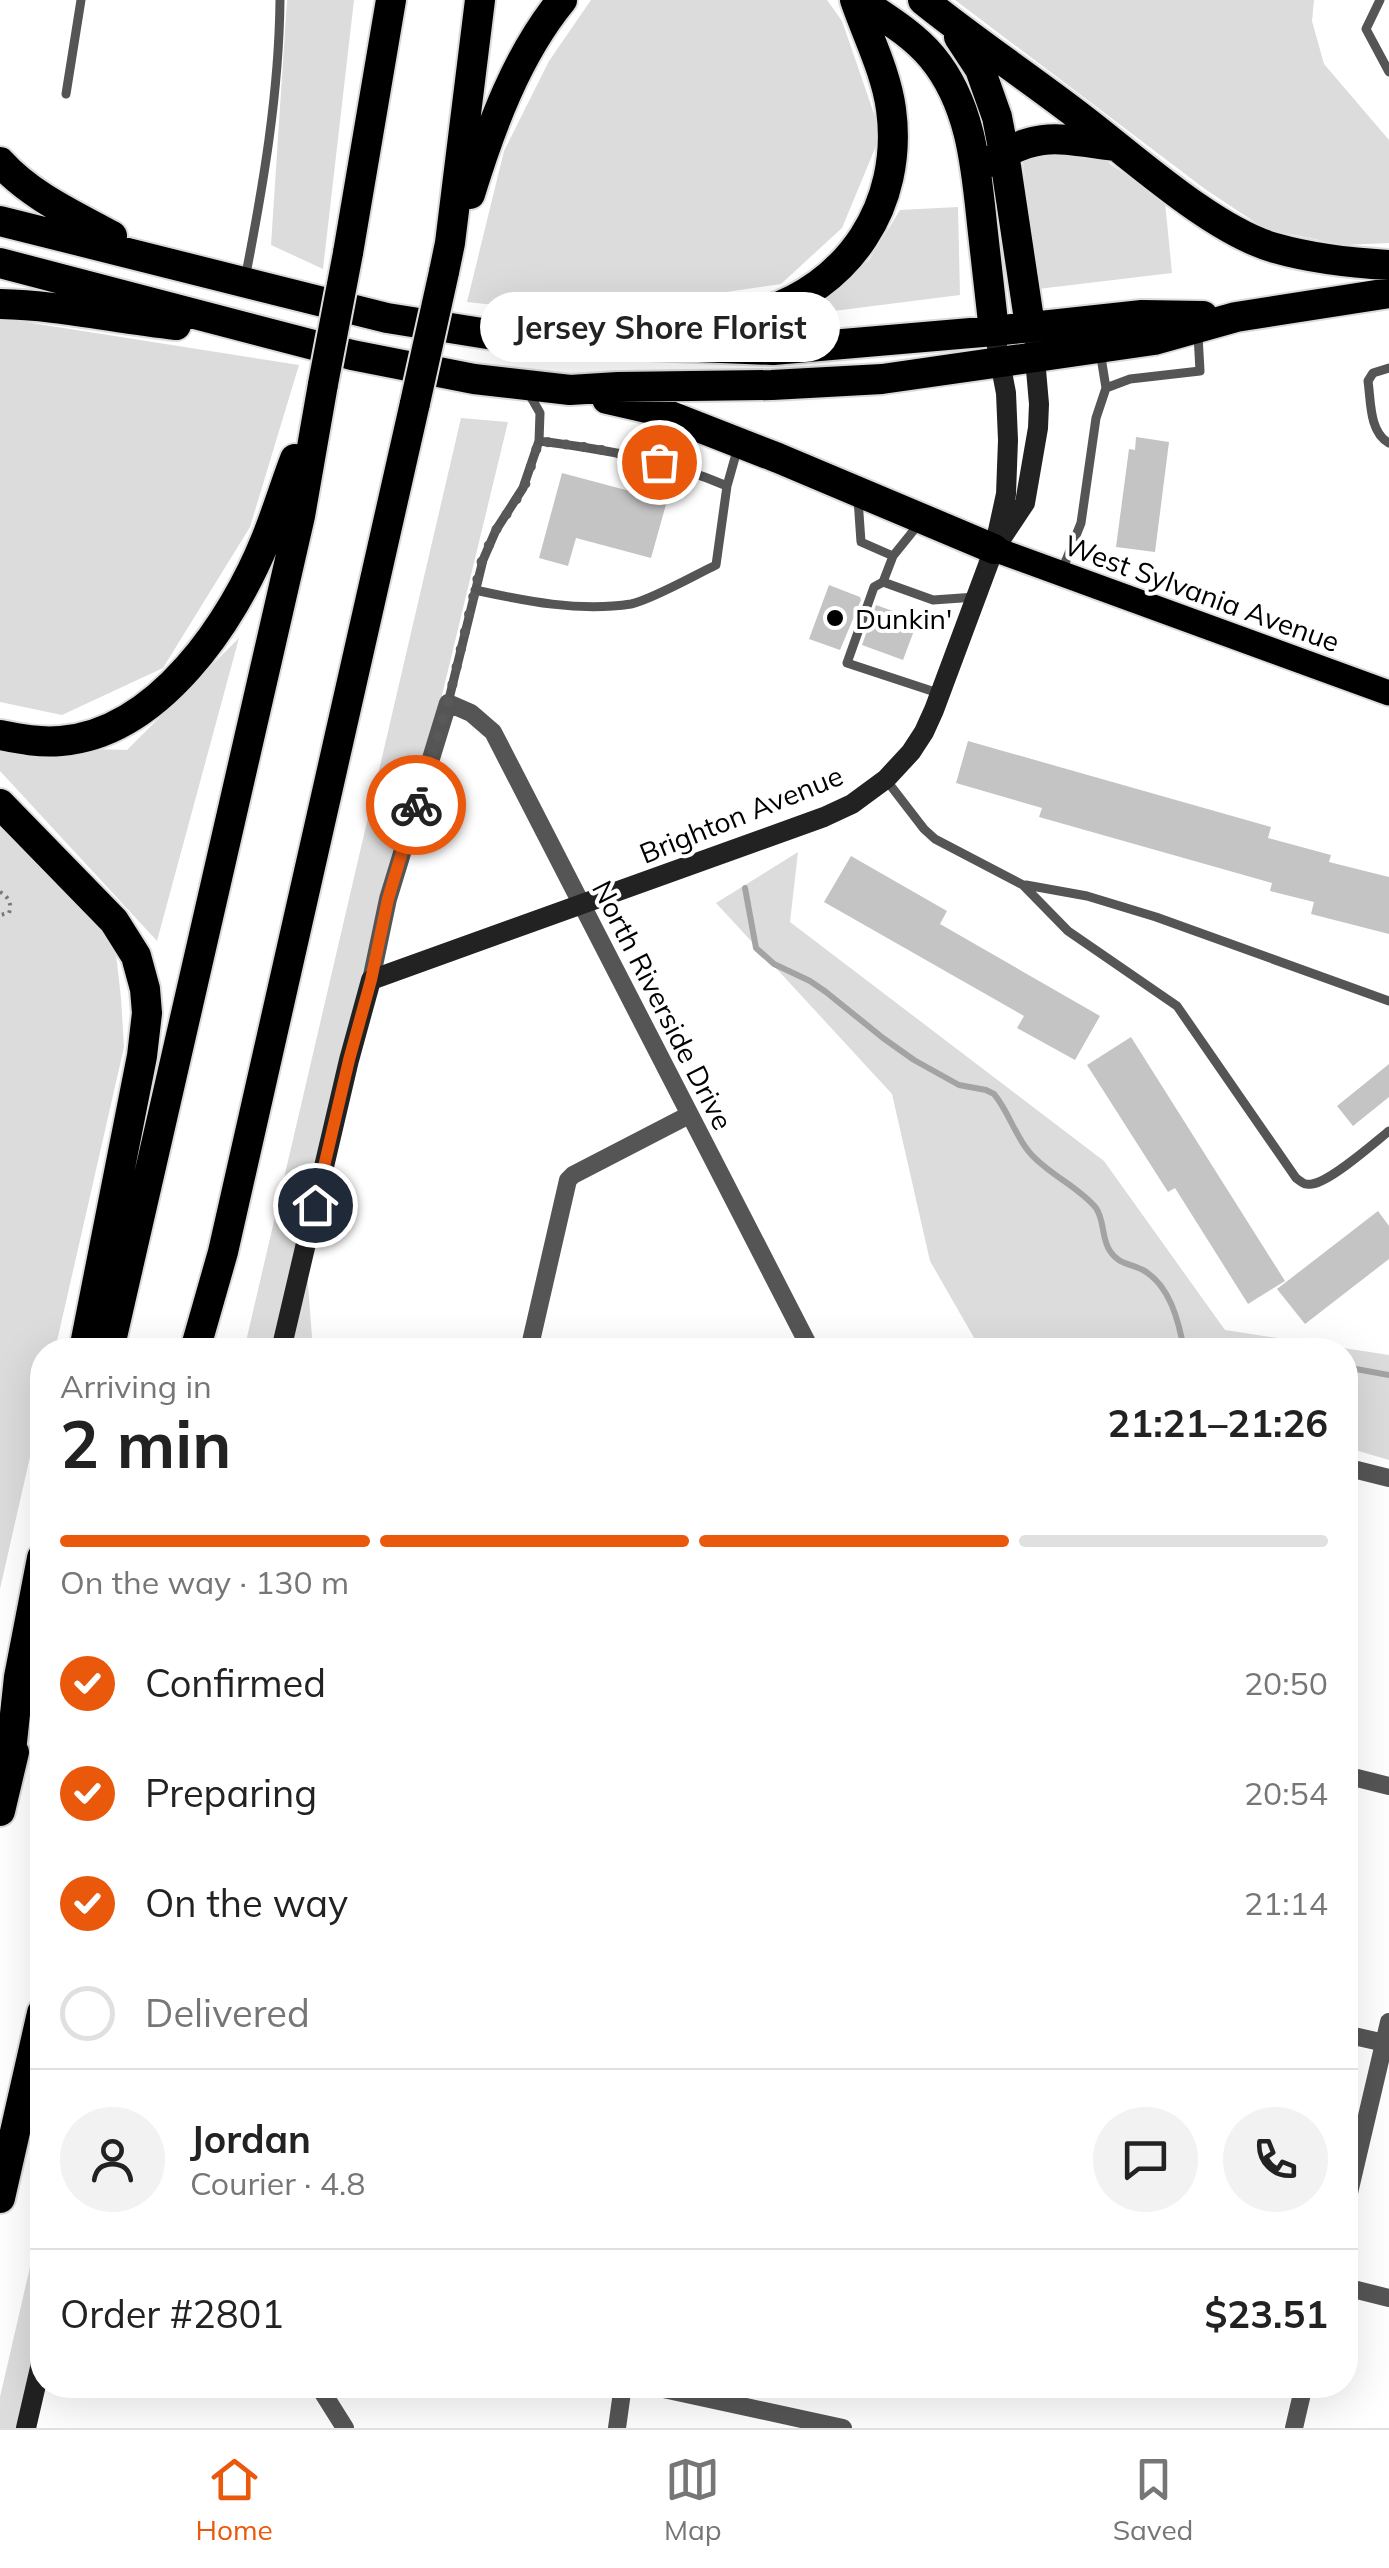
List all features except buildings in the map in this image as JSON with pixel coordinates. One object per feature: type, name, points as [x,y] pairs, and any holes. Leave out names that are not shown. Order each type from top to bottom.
[{"type":"highway","points":[[369,130],[378,0]]},
{"type":"highway","points":[[113,1338],[300,516],[391,0]]},
{"type":"highway","points":[[198,1338],[232,1213],[351,696],[447,257],[480,0]]},
{"type":"highway","points":[[447,257],[500,108],[533,41],[562,0]]},
{"type":"highway","points":[[566,342],[754,314],[804,295],[842,265],[876,216],[892,160],[888,90],[857,0]]},
{"type":"highway","points":[[857,0],[921,45],[948,80],[966,120],[976,171],[994,331]]},
{"type":"highway","points":[[923,0],[1202,210],[1274,248],[1389,266]]},
{"type":"highway","points":[[949,22],[980,69],[997,117],[1030,326]]},
{"type":"highway","points":[[976,171],[1025,142],[1053,138],[1115,146]]},
{"type":"highway","points":[[0,162],[26,187],[72,216],[154,259]]},
{"type":"highway","points":[[0,221],[410,322],[526,340],[773,350],[1142,314],[1236,318]]},
{"type":"highway","points":[[0,263],[352,355],[474,378],[570,390],[655,410],[994,549]]},
{"type":"highway","points":[[570,390],[864,380],[1154,340],[1236,318],[1389,293]]},
{"type":"highway","points":[[0,304],[267,334]]},
{"type":"highway","points":[[0,734],[31,742],[61,742],[94,734],[136,713],[175,681],[224,620],[252,571],[321,395]]},
{"type":"highway","points":[[0,804],[114,921],[136,956],[146,988],[142,1056],[86,1338]]},
{"type":"highway","points":[[9,1770],[30,1620]]},
{"type":"highway","points":[[0,1811],[30,1689]]},
{"type":"highway","points":[[0,2198],[30,2066]]},
{"type":"main road","name":"West Sylvania Avenue","points":[[994,549],[1389,693]]},
{"type":"street","name":"Brighton Avenue","points":[[994,549],[1025,503],[1038,428],[1030,326]]},
{"type":"street","name":"Brighton Avenue","points":[[371,980],[824,817],[852,804],[886,779],[924,732],[994,549],[1006,494],[1008,440],[1006,392],[994,331]]},
{"type":"street","name":"North Riverside Drive","points":[[448,703],[471,713],[492,732],[805,1338]]},
{"type":"street","points":[[284,1338],[388,899],[448,703]]},
{"type":"street","points":[[532,1338],[568,1180],[689,1115]]},
{"type":"street","points":[[1358,1470],[1389,1478]]},
{"type":"street","points":[[1358,1778],[1389,1786]]},
{"type":"street","points":[[1358,2157],[1389,2022]]},
{"type":"street","points":[[1358,2037],[1386,2044]]},
{"type":"street","points":[[1358,2290],[1389,2298]]},
{"type":"street","points":[[26,2428],[33,2398]]},
{"type":"street","points":[[326,2398],[345,2428]]},
{"type":"street","points":[[617,2428],[621,2398]]},
{"type":"street","points":[[705,2398],[843,2428]]},
{"type":"street","points":[[1294,2428],[1301,2398]]},
{"type":"lane","points":[[66,94],[82,0]]},
{"type":"lane","points":[[245,282],[261,198],[279,52],[280,0]]},
{"type":"lane","points":[[1380,0],[1366,28],[1389,72]]},
{"type":"lane","points":[[1106,388],[1130,379],[1200,371],[1198,328]]},
{"type":"lane","points":[[1061,573],[1082,523],[1096,418],[1106,388],[1099,348]]},
{"type":"lane","points":[[1389,368],[1373,373],[1368,381],[1376,430],[1389,443]]},
{"type":"lane","points":[[448,703],[482,560],[496,530],[524,488],[539,441],[540,413],[524,384]]},
{"type":"lane","points":[[539,441],[659,462],[727,486]]},
{"type":"lane","points":[[475,590],[570,607],[634,604],[716,565],[727,486],[739,442]]},
{"type":"lane","points":[[858,491],[860,542],[892,556]]},
{"type":"lane","points":[[923,519],[892,556],[883,582],[874,587],[846,663],[940,694]]},
{"type":"lane","points":[[883,582],[933,600],[976,597]]},
{"type":"lane","points":[[886,779],[935,839],[1023,885],[1087,896],[1389,1001]]},
{"type":"lane","points":[[1023,885],[1068,932],[1177,1006],[1296,1178],[1304,1184],[1315,1184],[1358,1157],[1389,1131]]},
{"type":"path","points":[[0,892],[11,907],[5,916],[0,915]]},
{"type":"shaded area","points":[[287,0],[354,0],[323,269],[271,245]]},
{"type":"shaded area","points":[[591,0],[827,0],[842,21],[881,134],[842,228],[781,284],[575,314],[467,302],[504,151],[549,61]]},
{"type":"shaded area","points":[[955,0],[1314,0],[1312,21],[1324,64],[1389,140],[1389,243],[1343,245],[1265,229],[1205,189]]},
{"type":"shaded area","points":[[1022,154],[1099,156],[1165,202],[1172,273],[1038,289]]},
{"type":"shaded area","points":[[958,207],[960,295],[802,315],[869,260],[900,210]]},
{"type":"shaded area","points":[[0,318],[299,365],[250,527],[163,668],[62,715],[0,702]]},
{"type":"shaded area","points":[[461,418],[508,422],[306,1258],[312,1338],[247,1338]]},
{"type":"shaded area","points":[[239,638],[157,941],[0,771],[0,746],[127,750]]},
{"type":"shaded area","points":[[0,826],[115,945],[124,1047],[58,1338],[30,1338],[30,1457],[0,1589]]},
{"type":"shaded area","points":[[798,852],[790,922],[1104,1161],[1225,1330],[1277,1338],[974,1338],[930,1261],[892,1094],[716,903]]},
{"type":"shaded area","points":[[1358,1350],[1389,1355],[1389,1460],[1358,1451]]},
{"type":"shaded area","points":[[30,2267],[31,2398],[24,2428],[0,2428],[0,2397]]},
{"type":"waterway","points":[[745,888],[756,948],[774,964],[810,981],[914,1060],[959,1085],[994,1094],[1030,1153],[1096,1208],[1113,1256],[1143,1270],[1160,1285],[1176,1316],[1181,1338]]},
{"type":"waterway","points":[[1358,1369],[1389,1375]]},
{"type":"way so far","points":[[416,805],[448,703],[482,560],[496,530],[524,488],[539,441],[659,462]]},
{"type":"place","name":"Jersey Shore Florist","points":[[659,462]]},
{"type":"place","name":"Dunkin'","points":[[835,618]]},
{"type":"route","points":[[315,1205],[378,938],[416,805]]}]
